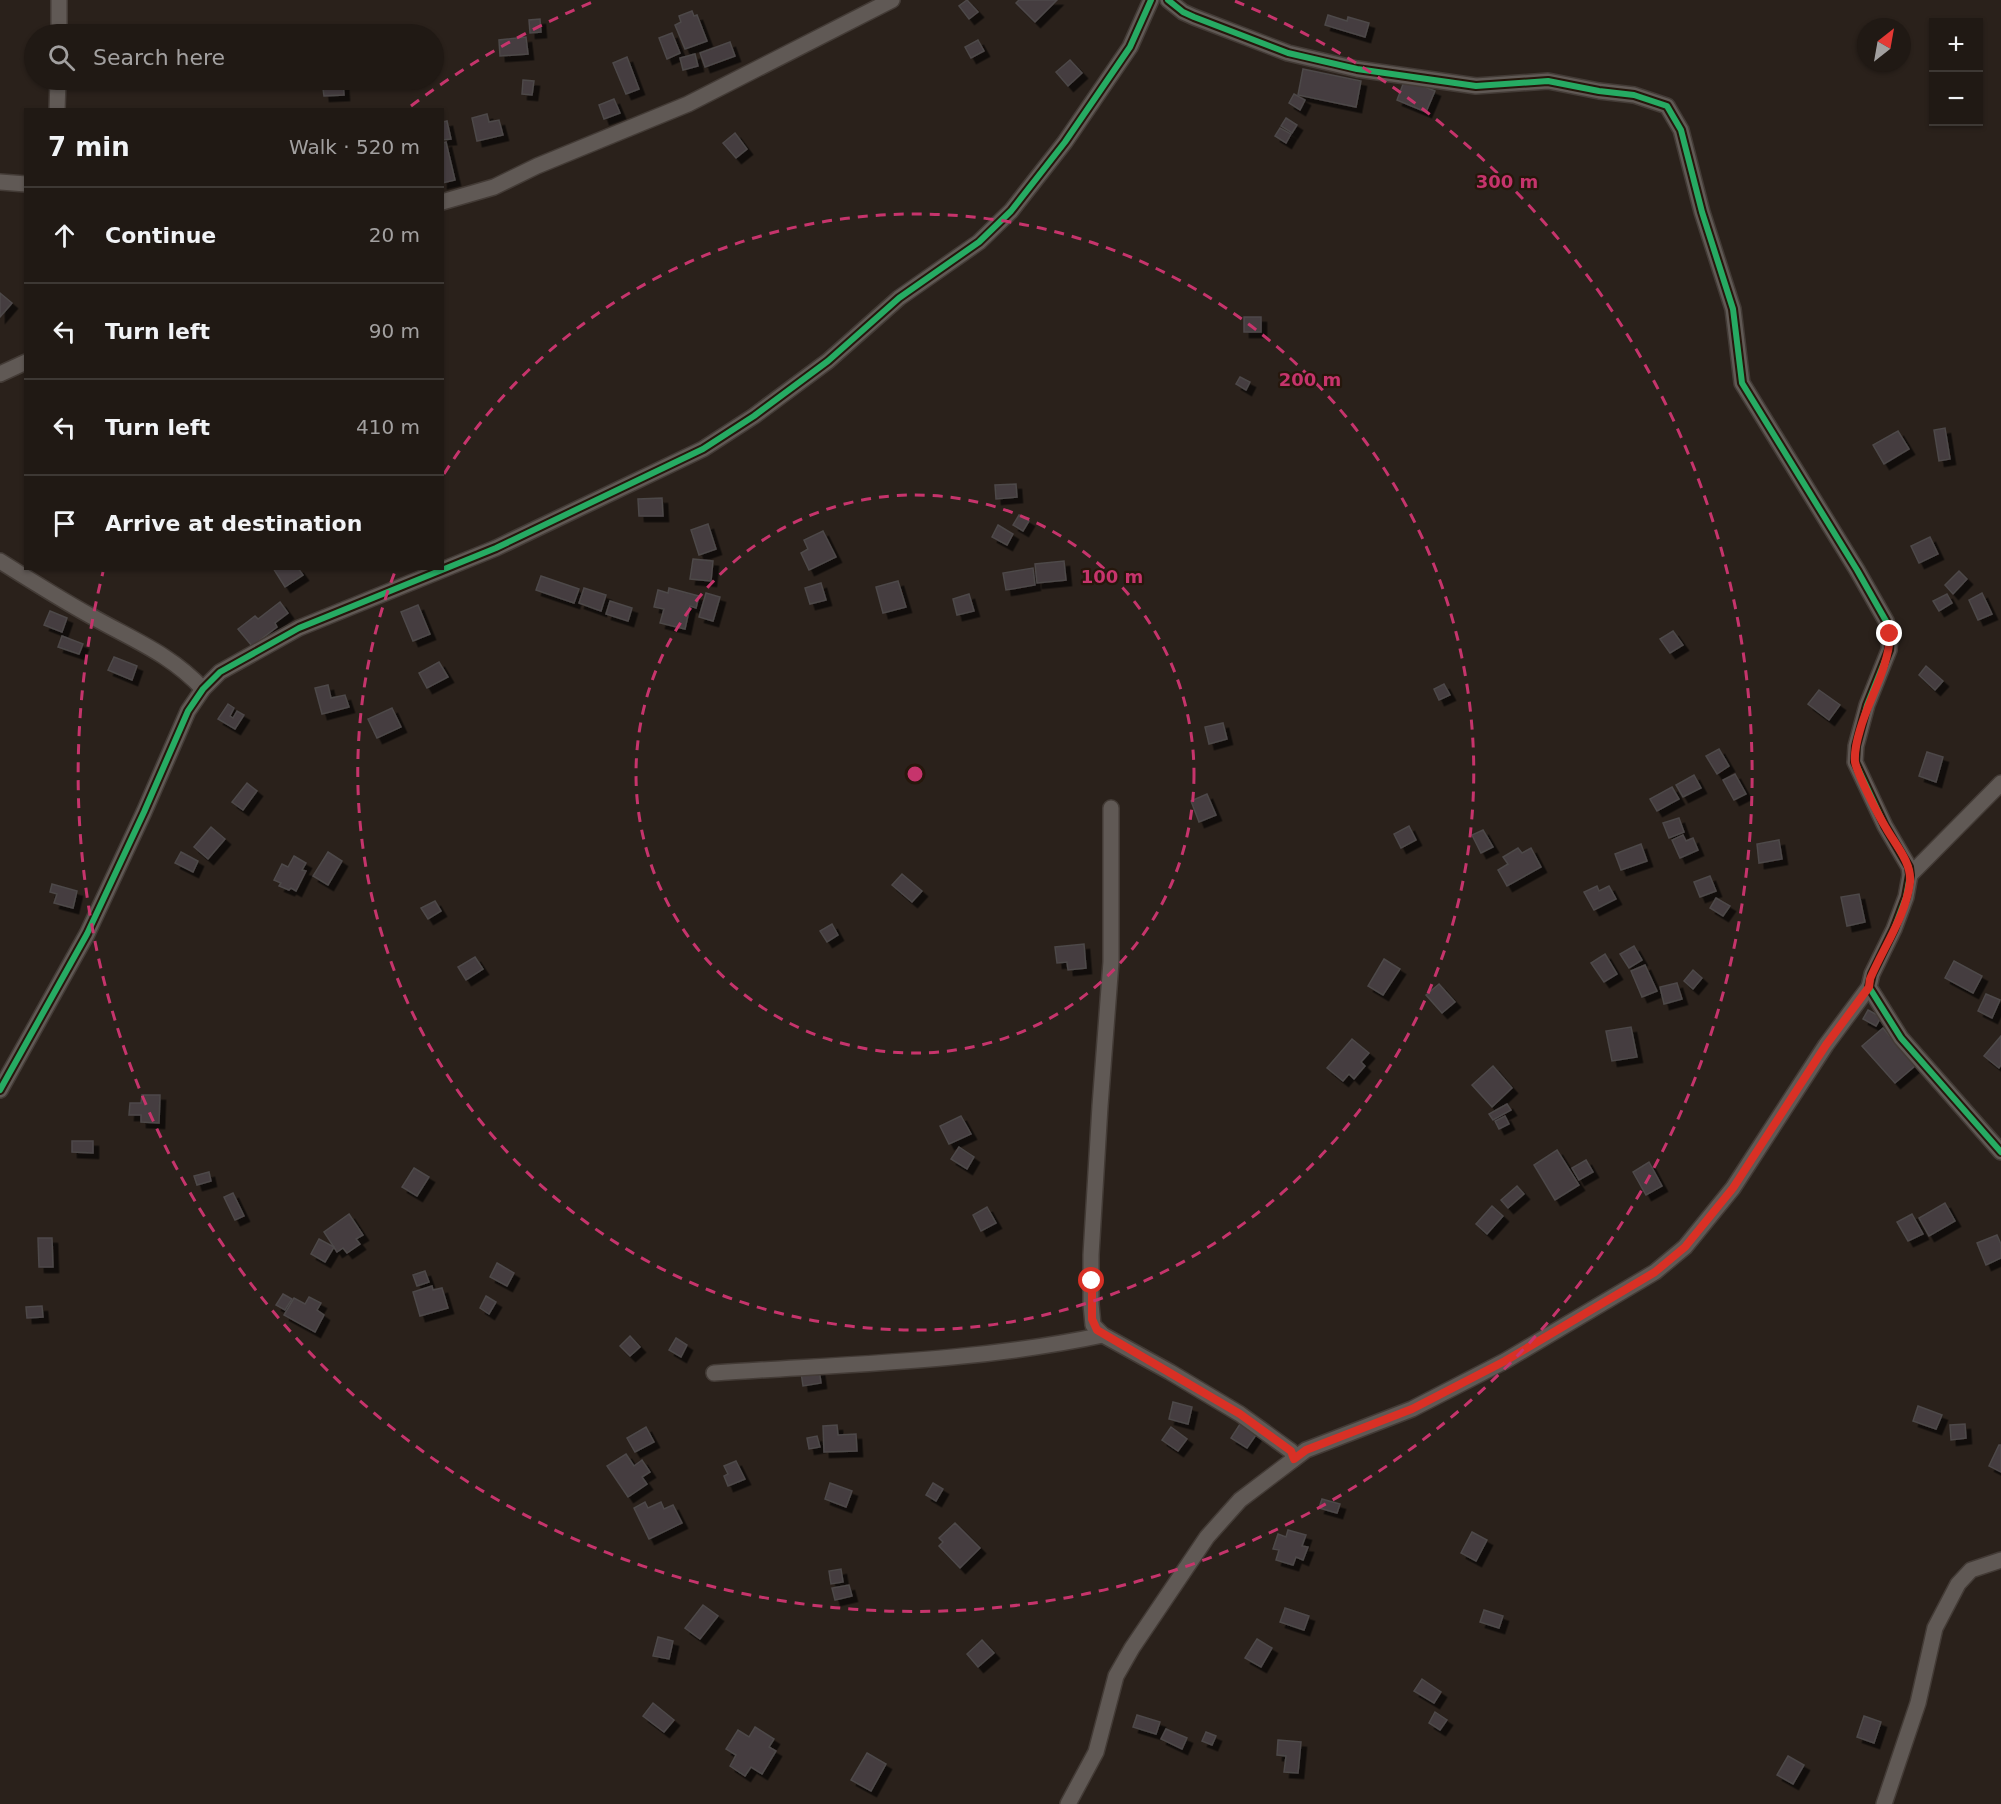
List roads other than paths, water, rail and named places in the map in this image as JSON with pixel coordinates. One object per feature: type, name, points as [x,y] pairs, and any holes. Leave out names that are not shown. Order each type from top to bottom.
[{"type":"street","points":[[58,24],[59,0]]},
{"type":"street","points":[[444,201],[494,187],[537,166],[688,104],[892,0]]},
{"type":"street","points":[[444,570],[496,549],[703,449],[754,416],[828,360],[899,298],[978,242],[1011,211],[1065,142],[1130,47],[1151,0]]},
{"type":"street","points":[[1068,1804],[1096,1752],[1116,1676],[1132,1648],[1207,1537],[1240,1500],[1306,1450],[1412,1409],[1505,1361],[1655,1272],[1685,1247],[1733,1188],[1826,1045],[1869,987],[1870,979],[1894,929],[1906,897],[1910,875],[1909,867],[1885,826],[1855,762],[1856,746],[1867,705],[1884,668],[1889,650],[1890,634],[1886,621],[1830,524],[1742,383],[1733,309],[1702,212],[1681,130],[1667,106],[1634,95],[1548,81],[1476,86],[1358,69],[1288,53],[1194,17],[1168,0]]},
{"type":"street","points":[[57,108],[58,90]]},
{"type":"street","points":[[0,182],[24,184]]},
{"type":"street","points":[[0,374],[24,363]]},
{"type":"street","points":[[0,561],[93,617],[158,651],[189,674],[203,689]]},
{"type":"street","points":[[0,1090],[87,934],[188,711],[203,689],[220,672],[299,628],[444,570]]},
{"type":"street","points":[[1910,875],[2001,783]]},
{"type":"street","points":[[1110,808],[1111,962],[1091,1255],[1092,1319],[1097,1330],[1103,1335],[1240,1414],[1291,1451],[1294,1459]]},
{"type":"street","points":[[1869,987],[1901,1038],[2001,1152]]},
{"type":"street","points":[[714,1373],[1028,1349],[1103,1335]]},
{"type":"street","points":[[1884,1804],[1918,1703],[1935,1628],[1959,1584],[1971,1570],[2001,1560]]}]
